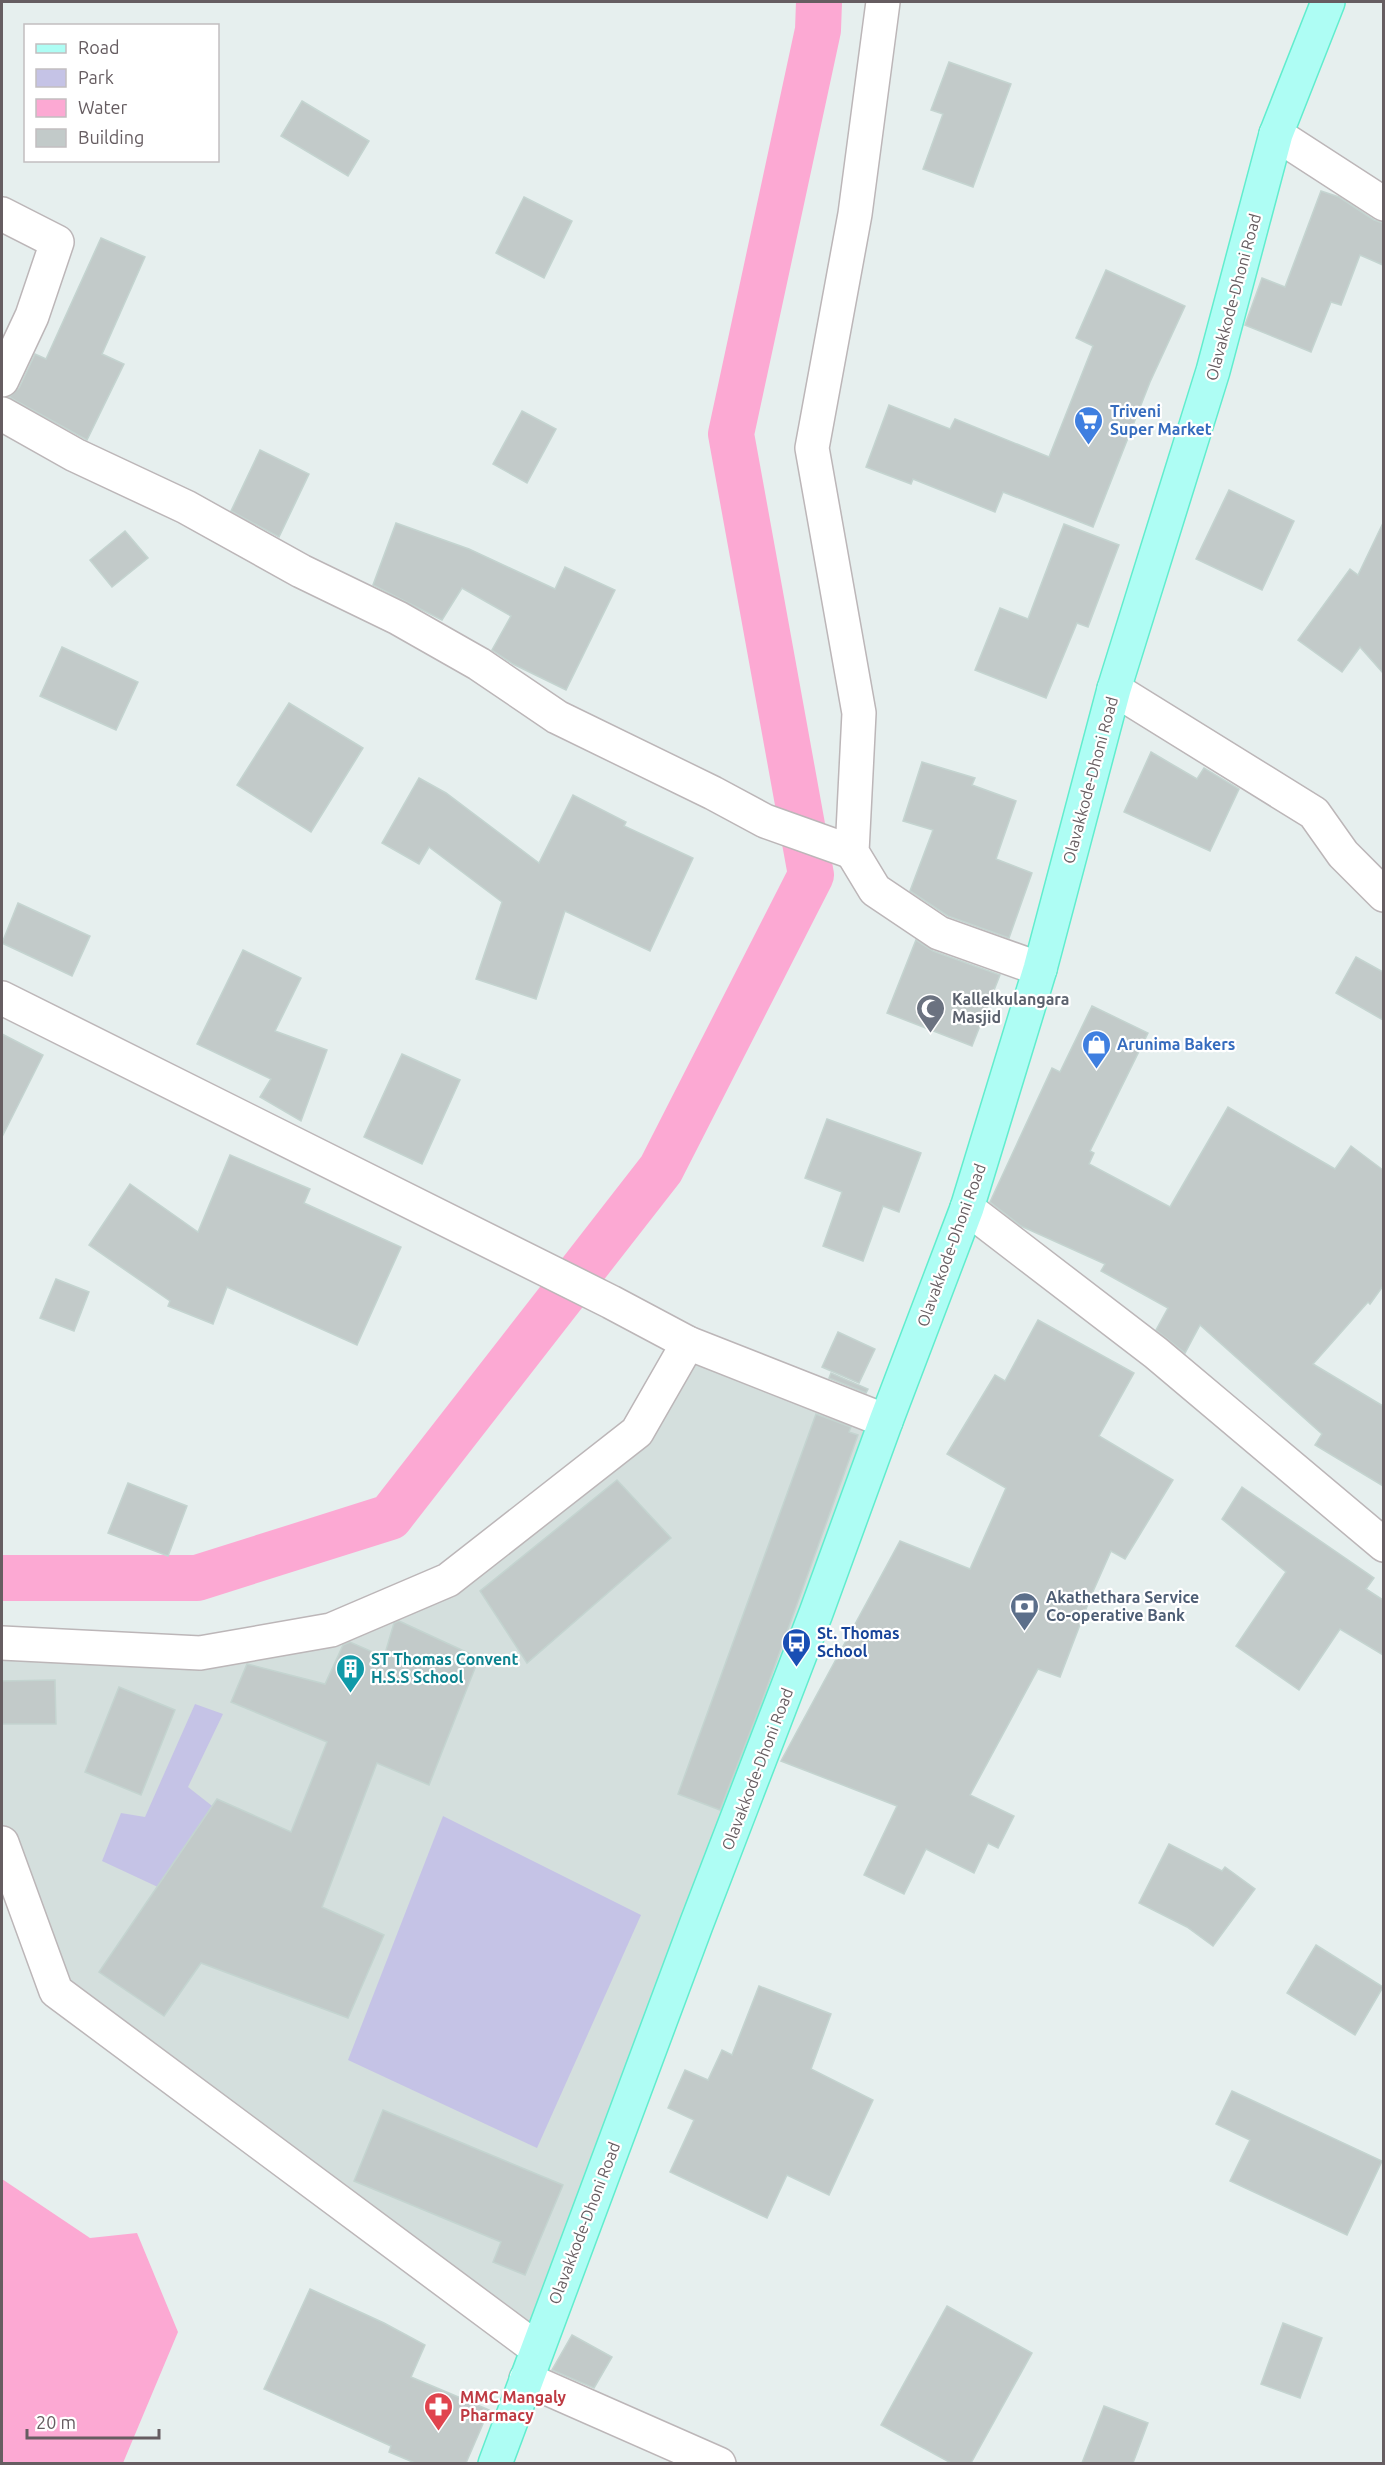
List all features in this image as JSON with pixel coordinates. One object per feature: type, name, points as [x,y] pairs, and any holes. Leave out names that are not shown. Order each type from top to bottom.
[{"type":"main road","name":"Olavakkode-Dhoni Road","points":[[495,2463],[967,1208],[1040,969],[1114,689],[1214,371],[1276,134],[1328,2]]},
{"type":"street","points":[[882,2],[855,214],[812,448],[858,713],[852,852],[876,890],[939,933],[1040,969]]},
{"type":"street","points":[[1276,134],[1383,204]]},
{"type":"street","points":[[2,214],[57,242],[32,316],[2,380]]},
{"type":"street","points":[[2,414],[75,455],[186,507],[301,571],[398,618],[479,664],[557,717],[765,821],[852,852]]},
{"type":"street","points":[[1114,689],[1314,813],[1343,854],[1383,895]]},
{"type":"street","points":[[2,998],[611,1302],[688,1343],[885,1421]]},
{"type":"street","points":[[967,1208],[1156,1353],[1383,1545]]},
{"type":"street","points":[[2,1643],[200,1653],[332,1630],[448,1580],[637,1432],[688,1343]]},
{"type":"street","points":[[2,1843],[56,1991],[537,2349]]},
{"type":"street","points":[[526,2379],[719,2463]]},
{"type":"shaded area","points":[[688,1343],[886,1421],[537,2349],[56,1991],[2,1843],[2,1643],[200,1653],[448,1580],[603,1460]]},
{"type":"green space","points":[[195,1704],[223,1714],[188,1787],[230,1820],[190,1902],[102,1861],[121,1813],[145,1817]]},
{"type":"green space","points":[[443,1816],[641,1915],[537,2148],[348,2060]]},
{"type":"water","points":[[2,2179],[90,2238],[137,2233],[178,2332],[123,2463],[2,2463]]},
{"type":"building","points":[[949,62],[1011,84],[973,187],[923,169],[943,114],[931,110]]},
{"type":"building","points":[[302,101],[369,141],[348,176],[281,136]]},
{"type":"building","points":[[1321,191],[1339,197],[1374,220],[1383,223],[1383,265],[1360,255],[1341,305],[1331,302],[1311,352],[1245,325],[1262,278],[1285,287]]},
{"type":"building","points":[[524,197],[572,221],[544,278],[496,253]]},
{"type":"building","points":[[101,238],[145,257],[102,354],[124,364],[87,440],[9,397],[19,388],[35,354],[46,359]]},
{"type":"building","points":[[1106,270],[1185,306],[1150,382],[1093,527],[1003,492],[995,512],[913,479],[911,484],[866,467],[889,405],[950,429],[955,419],[1049,457],[1093,346],[1076,338]]},
{"type":"building","points":[[522,411],[556,429],[527,483],[493,464]]},
{"type":"building","points":[[260,450],[309,474],[279,537],[231,511]]},
{"type":"building","points":[[1229,490],[1294,521],[1262,590],[1196,559]]},
{"type":"building","points":[[396,523],[469,549],[555,589],[565,567],[615,590],[566,690],[513,664],[492,650],[511,616],[462,588],[442,620],[373,585]]},
{"type":"building","points":[[1383,523],[1383,673],[1360,647],[1342,672],[1298,640],[1350,569],[1358,575]]},
{"type":"building","points":[[1064,524],[1119,545],[1088,627],[1077,623],[1046,698],[975,670],[1000,608],[1028,619]]},
{"type":"building","points":[[125,531],[148,558],[112,587],[90,560]]},
{"type":"building","points":[[62,647],[138,682],[116,730],[40,696]]},
{"type":"building","points":[[289,703],[363,748],[311,832],[237,785]]},
{"type":"building","points":[[1151,752],[1197,779],[1204,768],[1239,789],[1210,851],[1124,812]]},
{"type":"building","points":[[922,762],[975,778],[972,785],[1016,801],[996,859],[1032,873],[1009,938],[948,916],[910,891],[933,830],[903,821]]},
{"type":"building","points":[[419,778],[446,793],[539,863],[573,795],[626,822],[624,826],[693,858],[650,951],[565,911],[536,999],[476,979],[502,902],[429,847],[419,864],[382,843]]},
{"type":"building","points":[[18,903],[90,936],[72,976],[2,943]]},
{"type":"building","points":[[916,940],[933,951],[1000,975],[972,1046],[887,1013]]},
{"type":"building","points":[[243,950],[301,978],[275,1031],[327,1050],[301,1121],[260,1097],[271,1079],[197,1044]]},
{"type":"building","points":[[1356,957],[1383,972],[1383,1020],[1336,993]]},
{"type":"building","points":[[1092,1006],[1148,1033],[1090,1151],[1094,1153],[1089,1164],[1170,1207],[1228,1107],[1335,1169],[1351,1146],[1383,1170],[1383,1286],[1370,1304],[1368,1302],[1313,1364],[1383,1406],[1383,1486],[1315,1445],[1322,1434],[1200,1325],[1185,1353],[1156,1330],[1168,1308],[1101,1271],[1105,1264],[1021,1226],[990,1202],[1052,1068],[1060,1072]]},
{"type":"building","points":[[2,1034],[43,1055],[2,1137]]},
{"type":"building","points":[[402,1054],[460,1080],[422,1164],[364,1137]]},
{"type":"building","points":[[827,1119],[921,1153],[899,1212],[883,1206],[863,1261],[823,1246],[842,1192],[805,1178]]},
{"type":"building","points":[[230,1155],[310,1189],[304,1203],[401,1247],[357,1345],[227,1287],[213,1324],[168,1306],[170,1301],[89,1245],[130,1184],[198,1232]]},
{"type":"building","points":[[56,1279],[89,1292],[74,1331],[40,1318]]},
{"type":"building","points":[[1038,1320],[1134,1373],[1099,1436],[1173,1480],[1125,1559],[1111,1551],[1060,1677],[1038,1669],[970,1795],[1014,1816],[998,1848],[988,1843],[974,1873],[926,1849],[904,1894],[864,1875],[897,1806],[781,1761],[900,1541],[970,1569],[1006,1488],[947,1454],[995,1375],[1005,1381]]},
{"type":"building","points":[[838,1332],[875,1349],[859,1383],[822,1367]]},
{"type":"building","points":[[831,1373],[868,1389],[866,1393],[829,1378]]},
{"type":"building","points":[[816,1414],[851,1427],[849,1432],[858,1435],[761,1704],[720,1810],[678,1794]]},
{"type":"building","points":[[617,1480],[671,1538],[527,1663],[480,1591]]},
{"type":"building","points":[[128,1483],[187,1506],[168,1556],[108,1533]]},
{"type":"building","points":[[1242,1487],[1374,1578],[1366,1589],[1383,1600],[1383,1655],[1340,1629],[1299,1690],[1236,1646],[1286,1572],[1222,1519]]},
{"type":"building","points":[[399,1621],[479,1658],[429,1785],[377,1763],[322,1907],[384,1935],[348,2018],[201,1963],[164,2016],[99,1972],[217,1799],[291,1832],[327,1742],[231,1702],[247,1664],[325,1684],[343,1645],[350,1642],[384,1657],[394,1623]]},
{"type":"building","points":[[55,1680],[56,1724],[2,1724],[2,1681]]},
{"type":"building","points":[[119,1687],[175,1710],[141,1795],[85,1772]]},
{"type":"building","points":[[1169,1844],[1222,1871],[1225,1867],[1255,1889],[1213,1946],[1187,1927],[1139,1903]]},
{"type":"building","points":[[1316,1945],[1383,1987],[1355,2035],[1287,1993]]},
{"type":"building","points":[[759,1986],[831,2014],[811,2069],[873,2100],[829,2195],[787,2175],[767,2218],[670,2172],[694,2120],[668,2108],[685,2070],[708,2080],[722,2050],[732,2055]]},
{"type":"building","points":[[1232,2091],[1382,2161],[1347,2235],[1230,2181],[1250,2140],[1216,2124]]},
{"type":"building","points":[[383,2110],[563,2185],[525,2275],[493,2262],[501,2242],[354,2181]]},
{"type":"building","points":[[310,2289],[384,2323],[425,2345],[411,2377],[489,2410],[466,2463],[415,2463],[389,2452],[391,2446],[264,2389]]},
{"type":"building","points":[[947,2306],[1032,2353],[971,2463],[951,2463],[881,2425]]},
{"type":"building","points":[[1283,2323],[1322,2338],[1300,2398],[1261,2384]]},
{"type":"building","points":[[572,2335],[612,2357],[594,2388],[552,2370]]},
{"type":"building","points":[[1104,2406],[1148,2423],[1133,2463],[1082,2463]]},
{"type":"waterway","points":[[2,1578],[197,1578],[390,1517],[661,1169],[811,875],[731,434],[818,30],[819,2]]},
{"type":"place","name":"Triveni Super Market","points":[[1089,446]]},
{"type":"place","name":"Kallelkulangara Masjid","points":[[931,1034]]},
{"type":"place","name":"Arunima Bakers","points":[[1096,1070]]},
{"type":"place","name":"Akathethara Service Co-operative Bank","points":[[1025,1632]]},
{"type":"place","name":"St. Thomas School","points":[[796,1668]]},
{"type":"place","name":"ST Thomas Convent H.S.S School","points":[[350,1694]]},
{"type":"place","name":"MMC Mangaly Pharmacy","points":[[439,2432]]}]
